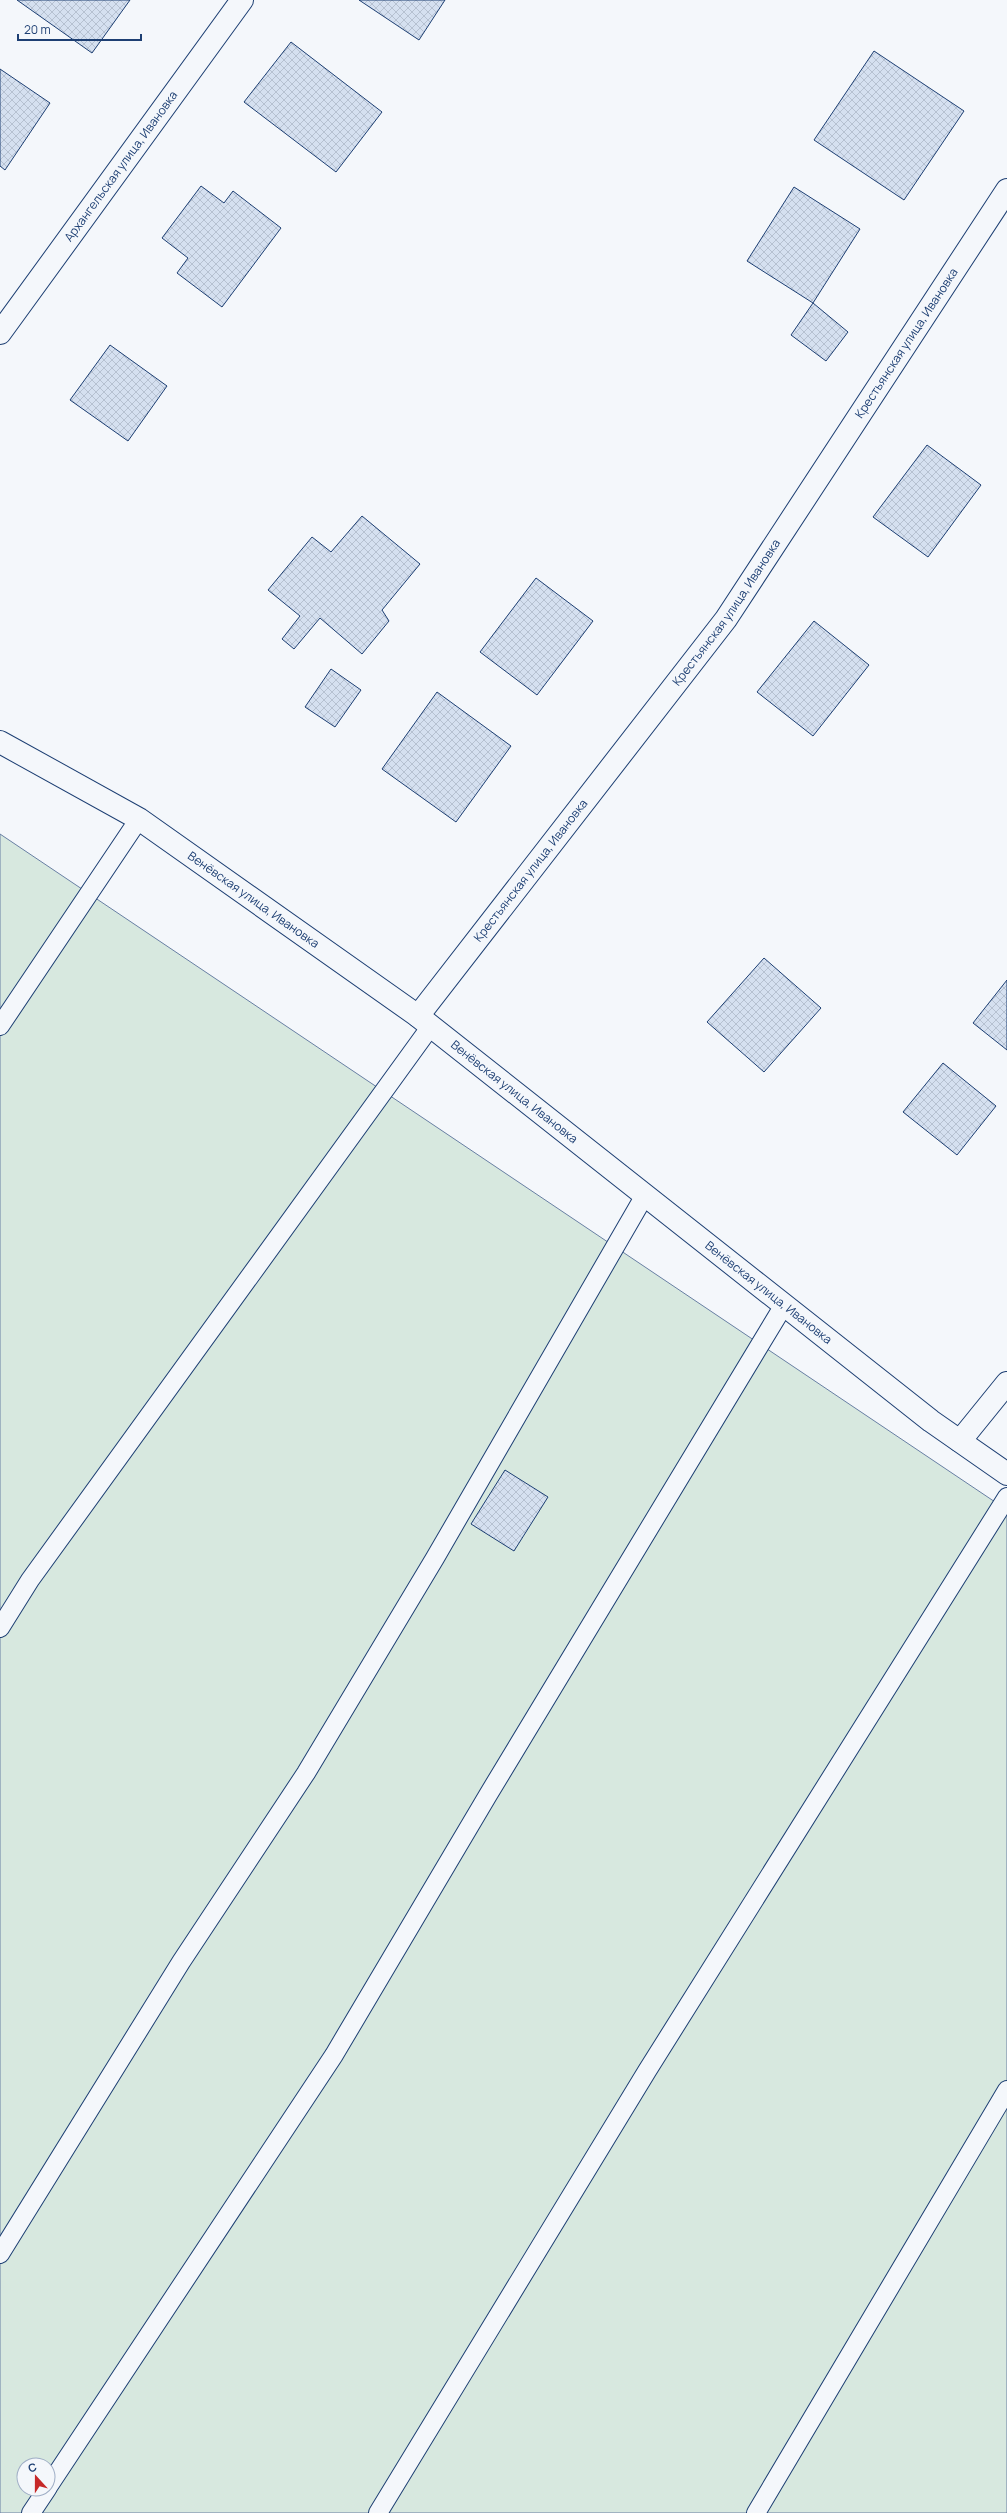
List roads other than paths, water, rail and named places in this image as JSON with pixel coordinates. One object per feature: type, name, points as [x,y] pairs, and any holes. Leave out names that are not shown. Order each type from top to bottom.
[{"type":"street","name":"Архангельская улица, Ивановка","points":[[0,333],[242,0]]},
{"type":"street","name":"Крестьянская улица, Ивановка","points":[[424,1021],[726,619],[1007,190]]},
{"type":"street","name":"Венёвская улица, Ивановка","points":[[0,742],[140,819],[424,1021],[931,1421],[1007,1474]]},
{"type":"street","points":[[960,1441],[1007,1383]]},
{"type":"lane","points":[[0,1026],[140,819]]},
{"type":"lane","points":[[0,1628],[35,1573],[424,1021]]},
{"type":"lane","points":[[0,2254],[181,1962],[306,1773],[435,1558],[645,1195]]},
{"type":"lane","points":[[56,2474],[334,2055],[488,1795],[784,1305]]},
{"type":"lane","points":[[378,2513],[651,2065],[1007,1497]]},
{"type":"lane","points":[[756,2513],[1007,2090]]},
{"type":"lane","points":[[31,2513],[41,2497]]}]
